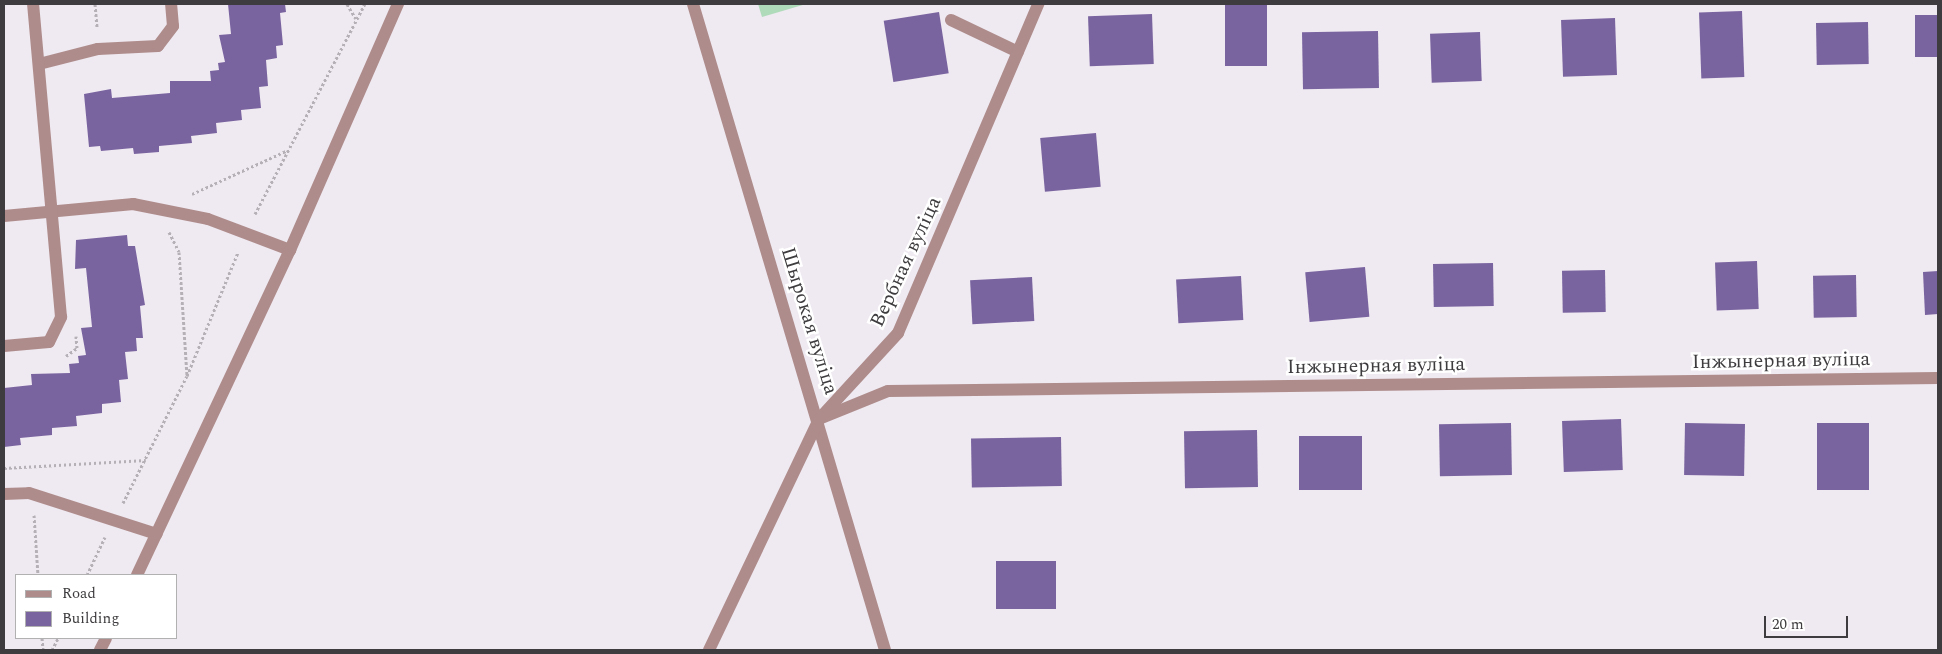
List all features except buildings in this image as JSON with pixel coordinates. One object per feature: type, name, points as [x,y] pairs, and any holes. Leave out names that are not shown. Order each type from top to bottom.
[{"type":"street","points":[[4,346],[49,342],[61,317],[34,4]]},
{"type":"street","points":[[39,64],[98,49],[158,46],[173,26],[171,4]]},
{"type":"street","points":[[137,574],[290,250],[398,4]]},
{"type":"street","name":"Шырокая вуліца","points":[[693,4],[819,419],[885,650]]},
{"type":"street","name":"Вербная вуліца","points":[[709,650],[819,419],[898,333],[1038,4]]},
{"type":"street","points":[[951,20],[1018,52]]},
{"type":"street","points":[[4,216],[133,204],[246,231],[290,250]]},
{"type":"street","name":"Інжынерная вуліца","points":[[819,419],[888,390],[1938,378]]},
{"type":"street","points":[[4,494],[29,493],[115,518],[157,534]]},
{"type":"path","points":[[347,4],[356,19]]},
{"type":"path","points":[[246,231],[364,4]]},
{"type":"path","points":[[187,376],[179,252],[159,209],[287,151]]},
{"type":"path","points":[[87,574],[187,376],[239,248],[230,244]]},
{"type":"path","points":[[63,359],[77,348],[75,330]]},
{"type":"path","points":[[4,468],[146,460]]},
{"type":"path","points":[[34,505],[38,574]]},
{"type":"green space","points":[[758,4],[806,4],[762,17]]}]
